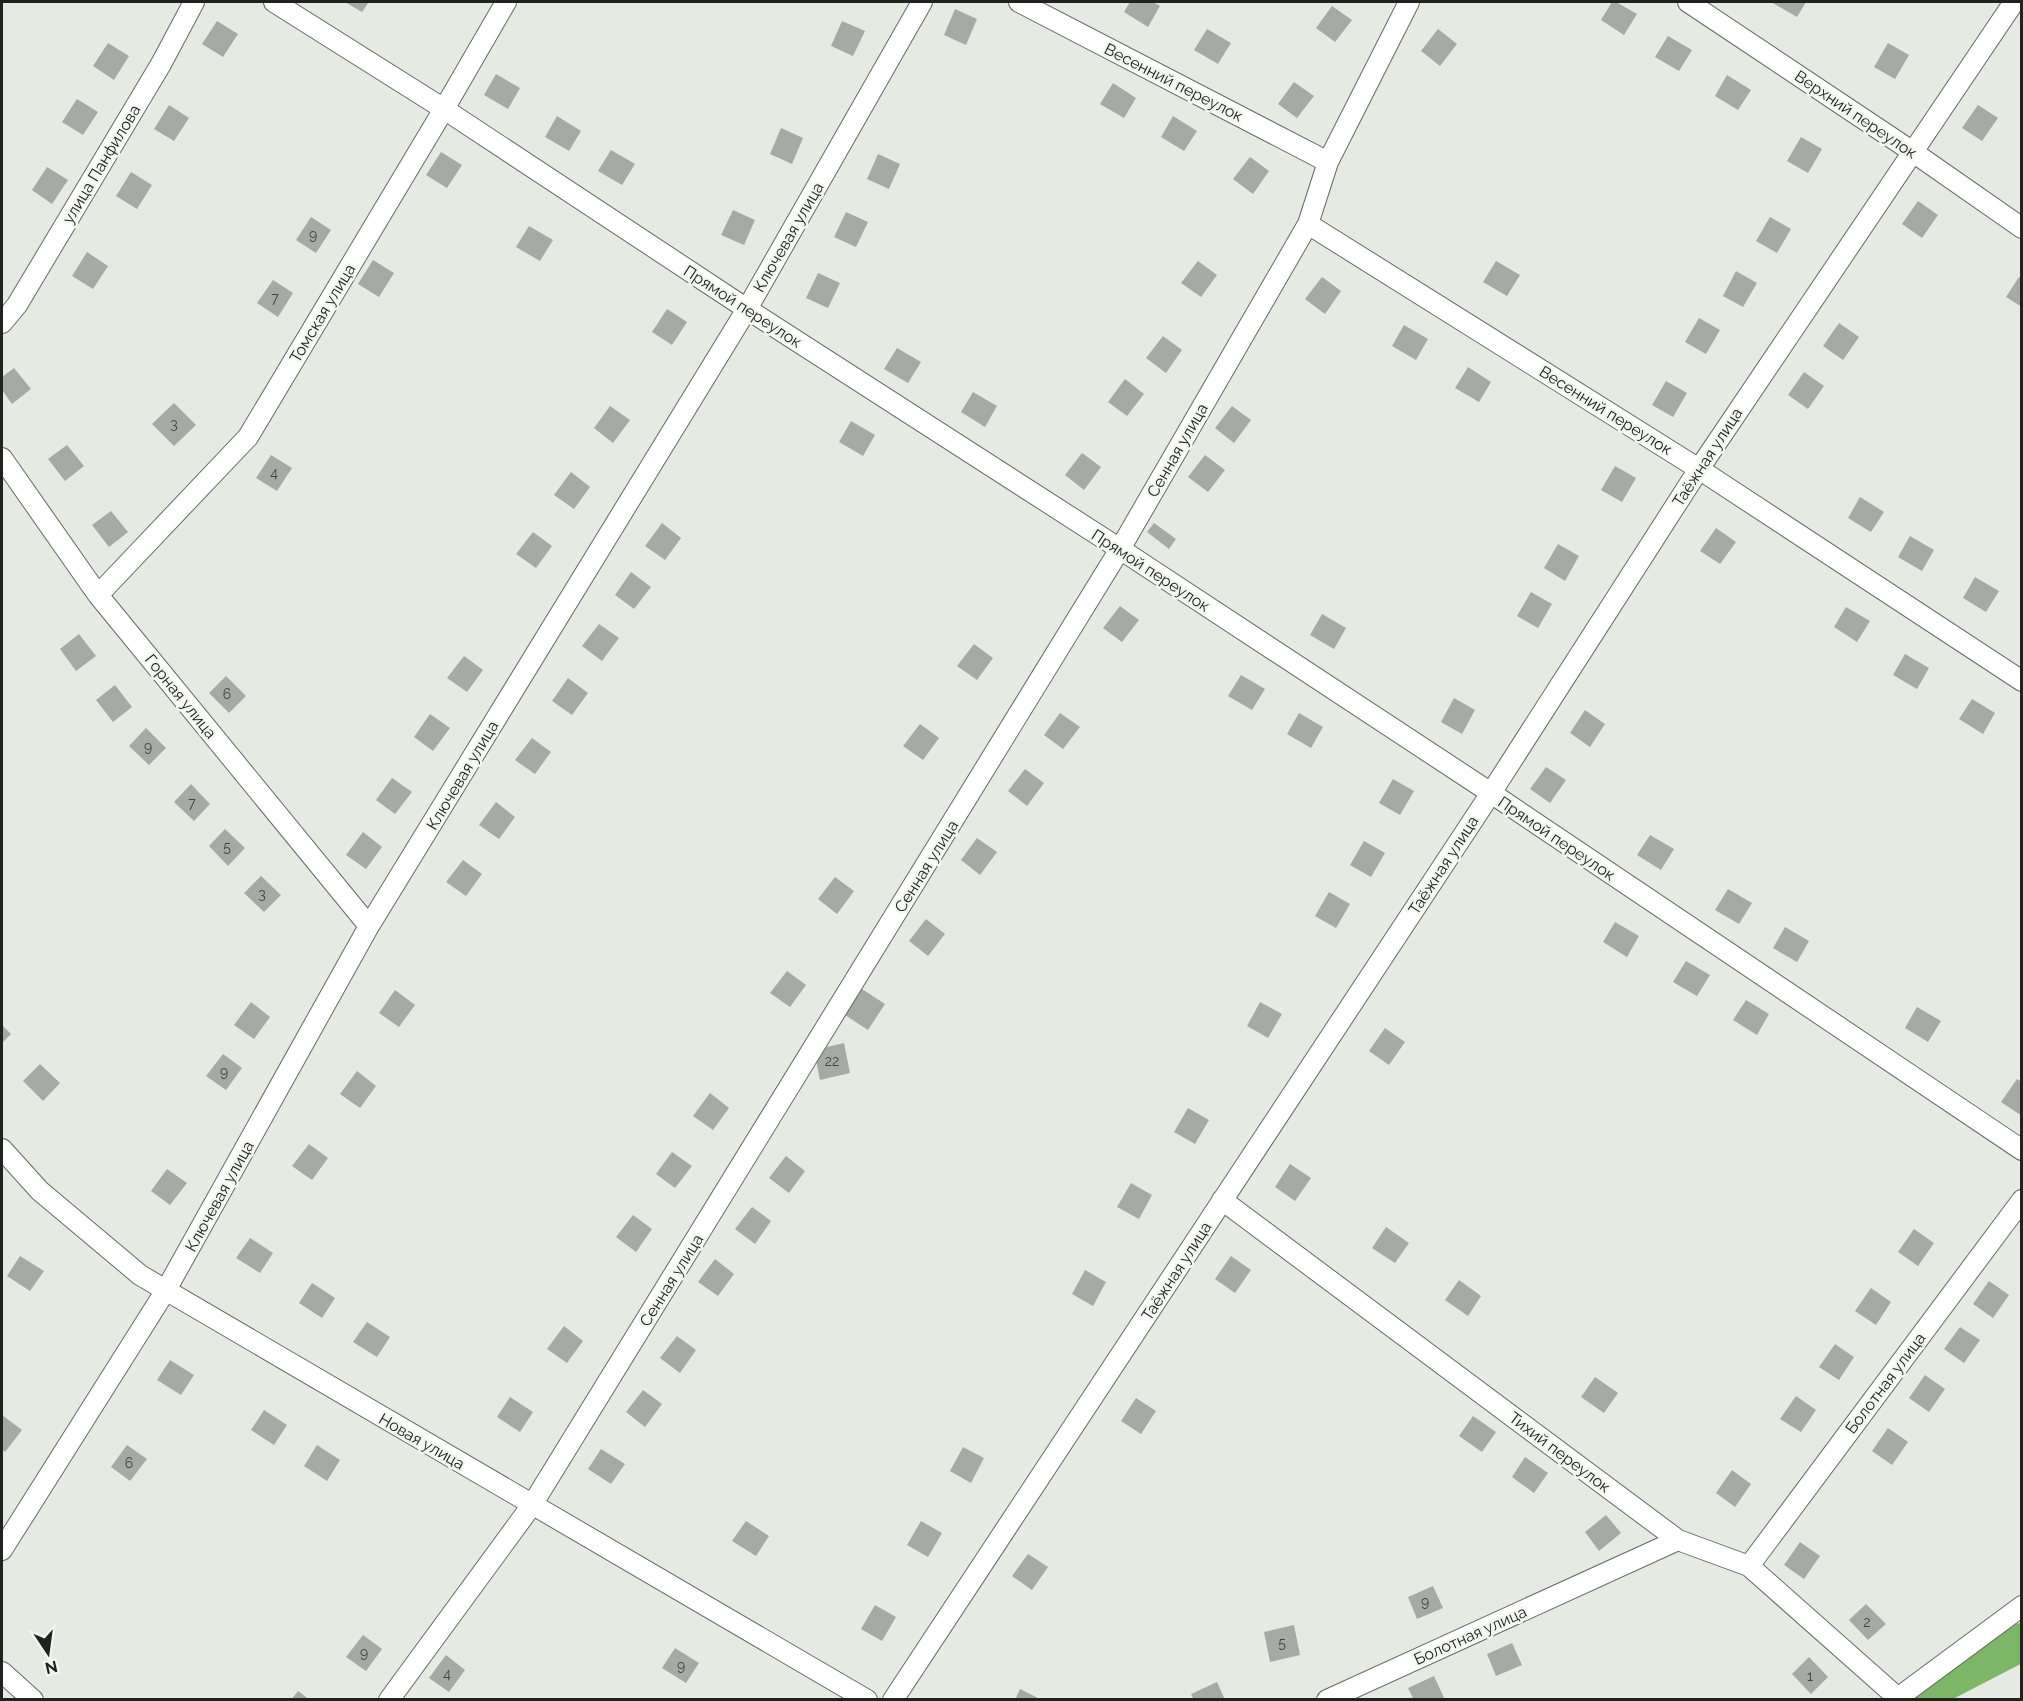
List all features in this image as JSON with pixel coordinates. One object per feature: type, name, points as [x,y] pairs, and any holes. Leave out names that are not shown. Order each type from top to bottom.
[{"type":"street","name":"улица Панфилова","points":[[2,323],[23,295],[161,64],[194,2]]},
{"type":"street","name":"Прямой переулок","points":[[274,2],[444,109],[747,309],[1120,549],[1491,793],[2022,1150]]},
{"type":"street","name":"Томская улица","points":[[98,595],[248,437],[506,2]]},
{"type":"street","name":"Ключевая улица","points":[[2,1550],[166,1290],[369,926],[747,309],[922,2]]},
{"type":"street","name":"Весенний переулок","points":[[1019,2],[1328,162]]},
{"type":"street","name":"Сенная улица","points":[[389,1700],[532,1505],[1120,549],[1308,225],[1328,162],[1409,2]]},
{"type":"street","name":"Верхний переулок","points":[[1688,2],[1913,152],[2022,228]]},
{"type":"street","name":"Таёжная улица","points":[[893,1700],[1491,793],[1699,468],[2014,2]]},
{"type":"street","name":"Весенний переулок","points":[[1308,225],[1699,468],[2022,681]]},
{"type":"street","name":"Горная улица","points":[[2,458],[98,595],[369,926]]},
{"type":"street","name":"Новая улица","points":[[2,1149],[40,1191],[140,1275],[867,1700]]},
{"type":"street","name":"Тихий переулок","points":[[1222,1200],[1678,1540],[1749,1566],[1897,1699]]},
{"type":"street","name":"Болотная улица","points":[[1749,1566],[2022,1200]]},
{"type":"street","name":"Болотная улица","points":[[1327,1700],[1678,1540]]},
{"type":"street","points":[[1897,1699],[2022,1606]]},
{"type":"street","points":[[2,1672],[33,1700]]},
{"type":"building","points":[[345,2],[369,2],[362,12]]},
{"type":"building","points":[[1130,2],[1153,2],[1160,6],[1148,27],[1124,12]]},
{"type":"building","points":[[1612,2],[1637,14],[1624,35],[1601,20]]},
{"type":"building","points":[[1771,2],[1806,2],[1797,17]]},
{"type":"building","points":[[1332,6],[1352,20],[1335,42],[1316,28]]},
{"type":"building","points":[[955,9],[977,19],[966,45],[944,35]]},
{"type":"building","points":[[217,21],[238,34],[223,57],[202,44]]},
{"type":"building","points":[[842,21],[865,31],[853,56],[831,46]]},
{"type":"building","points":[[1207,29],[1231,43],[1218,64],[1194,50]]},
{"type":"building","points":[[1438,29],[1457,44],[1440,66],[1421,51]]},
{"type":"building","points":[[1668,36],[1692,50],[1679,71],[1655,57]]},
{"type":"building","points":[[108,43],[129,56],[114,80],[93,66]]},
{"type":"building","points":[[1888,43],[1909,55],[1895,79],[1874,67]]},
{"type":"building","points":[[496,74],[520,88],[508,109],[484,95]]},
{"type":"building","points":[[1727,75],[1751,90],[1738,110],[1715,96]]},
{"type":"building","points":[[1294,82],[1314,96],[1297,118],[1278,104]]},
{"type":"building","points":[[1113,83],[1136,98],[1124,118],[1100,104]]},
{"type":"building","points":[[77,99],[98,112],[83,135],[62,122]]},
{"type":"building","points":[[169,105],[189,118],[174,141],[154,129]]},
{"type":"building","points":[[1978,105],[1998,118],[1982,141],[1962,128]]},
{"type":"building","points":[[557,116],[581,131],[569,151],[545,137]]},
{"type":"building","points":[[1173,116],[1197,131],[1184,151],[1161,137]]},
{"type":"building","points":[[781,128],[803,138],[792,164],[770,154]]},
{"type":"building","points":[[1801,137],[1822,149],[1808,173],[1787,161]]},
{"type":"building","points":[[611,150],[635,164],[622,185],[598,171]]},
{"type":"building","points":[[441,152],[462,165],[447,188],[426,175]]},
{"type":"building","points":[[878,154],[900,164],[889,189],[867,179]]},
{"type":"building","points":[[1250,157],[1269,171],[1253,194],[1233,179]]},
{"type":"building","points":[[47,167],[68,180],[52,204],[32,190]]},
{"type":"building","points":[[131,172],[152,185],[137,209],[116,196]]},
{"type":"building","points":[[1918,201],[1938,215],[1922,238],[1902,224]]},
{"type":"building","points":[[733,210],[755,220],[744,245],[721,235]]},
{"type":"building","points":[[846,212],[868,222],[856,247],[834,237]]},
{"type":"building","points":[[311,217],[331,230],[316,253],[296,240]]},
{"type":"building","points":[[1770,217],[1791,229],[1777,253],[1756,241]]},
{"type":"building","points":[[529,226],[553,240],[540,261],[516,247]]},
{"type":"building","points":[[87,252],[108,266],[93,289],[72,276]]},
{"type":"building","points":[[373,260],[394,273],[379,297],[358,284]]},
{"type":"building","points":[[1198,261],[1217,275],[1201,297],[1181,283]]},
{"type":"building","points":[[1496,261],[1520,275],[1507,296],[1483,282]]},
{"type":"building","points":[[1736,271],[1757,283],[1743,307],[1723,296]]},
{"type":"building","points":[[818,273],[840,283],[828,308],[806,298]]},
{"type":"building","points":[[1322,277],[1341,291],[1325,314],[1305,299]]},
{"type":"building","points":[[2019,277],[2022,278],[2022,307],[2006,297]]},
{"type":"building","points":[[273,280],[293,293],[278,317],[257,303]]},
{"type":"building","points":[[667,309],[687,322],[672,345],[652,332]]},
{"type":"building","points":[[1699,318],[1720,330],[1706,354],[1685,342]]},
{"type":"building","points":[[1839,323],[1859,337],[1843,360],[1823,346]]},
{"type":"building","points":[[1404,325],[1428,339],[1416,360],[1392,346]]},
{"type":"building","points":[[1163,336],[1182,350],[1166,373],[1146,358]]},
{"type":"building","points":[[897,348],[921,362],[908,383],[884,369]]},
{"type":"building","points":[[1468,367],[1491,382],[1479,402],[1455,388]]},
{"type":"building","points":[[14,368],[31,389],[12,404],[2,390],[2,377]]},
{"type":"building","points":[[1804,372],[1824,386],[1808,409],[1788,395]]},
{"type":"building","points":[[1125,379],[1144,394],[1127,416],[1108,402]]},
{"type":"building","points":[[1666,381],[1687,393],[1673,417],[1652,405]]},
{"type":"building","points":[[973,392],[997,406],[985,427],[961,412]]},
{"type":"building","points":[[174,403],[196,425],[174,446],[152,424]]},
{"type":"building","points":[[610,406],[630,420],[613,443],[594,428]]},
{"type":"building","points":[[1232,406],[1251,420],[1234,443],[1215,428]]},
{"type":"building","points":[[851,421],[875,435],[863,456],[839,442]]},
{"type":"building","points":[[67,445],[84,466],[65,481],[48,459]]},
{"type":"building","points":[[1082,453],[1101,467],[1084,490],[1065,475]]},
{"type":"building","points":[[271,455],[292,468],[277,491],[256,478]]},
{"type":"building","points":[[1205,455],[1225,470],[1208,492],[1188,477]]},
{"type":"building","points":[[1615,466],[1636,478],[1622,502],[1601,490]]},
{"type":"building","points":[[571,472],[590,487],[574,509],[554,495]]},
{"type":"building","points":[[1860,497],[1884,512],[1871,532],[1848,518]]},
{"type":"building","points":[[111,511],[128,532],[109,547],[92,525]]},
{"type":"building","points":[[662,523],[681,538],[665,560],[645,546]]},
{"type":"building","points":[[1154,523],[1176,539],[1169,549],[1147,532]]},
{"type":"building","points":[[1716,528],[1736,542],[1720,564],[1700,551]]},
{"type":"building","points":[[533,532],[552,546],[536,568],[516,554]]},
{"type":"building","points":[[1910,536],[1934,550],[1922,571],[1898,557]]},
{"type":"building","points":[[1558,544],[1579,556],[1565,581],[1544,568]]},
{"type":"building","points":[[631,572],[651,587],[634,609],[615,595]]},
{"type":"building","points":[[1975,577],[1999,591],[1986,612],[1963,598]]},
{"type":"building","points":[[1531,592],[1552,604],[1538,628],[1517,616]]},
{"type":"building","points":[[1120,606],[1139,620],[1122,642],[1103,628]]},
{"type":"building","points":[[1846,607],[1870,621],[1857,642],[1834,627]]},
{"type":"building","points":[[1322,614],[1346,628],[1334,649],[1310,635]]},
{"type":"building","points":[[599,624],[619,638],[602,661],[582,646]]},
{"type":"building","points":[[79,634],[96,656],[76,671],[60,649]]},
{"type":"building","points":[[974,644],[993,658],[977,680],[957,666]]},
{"type":"building","points":[[1905,654],[1929,668],[1917,689],[1893,675]]},
{"type":"building","points":[[464,656],[483,670],[467,692],[447,678]]},
{"type":"building","points":[[1241,675],[1265,689],[1252,710],[1228,696]]},
{"type":"building","points":[[226,676],[246,696],[229,713],[209,693]]},
{"type":"building","points":[[568,678],[588,693],[572,715],[552,701]]},
{"type":"building","points":[[115,685],[132,707],[113,722],[96,700]]},
{"type":"building","points":[[1454,698],[1475,710],[1462,734],[1441,722]]},
{"type":"building","points":[[1972,699],[1995,713],[1983,734],[1959,719]]},
{"type":"building","points":[[1585,710],[1605,724],[1590,747],[1570,733]]},
{"type":"building","points":[[1060,713],[1080,727],[1063,749],[1044,735]]},
{"type":"building","points":[[1299,713],[1323,727],[1311,748],[1287,734]]},
{"type":"building","points":[[430,714],[450,728],[433,751],[414,737]]},
{"type":"building","points":[[920,724],[939,738],[923,760],[903,746]]},
{"type":"building","points":[[146,728],[166,748],[149,765],[129,746]]},
{"type":"building","points":[[532,738],[551,752],[535,774],[515,760]]},
{"type":"building","points":[[1546,767],[1566,780],[1550,803],[1530,789]]},
{"type":"building","points":[[1025,769],[1044,783],[1027,806],[1008,791]]},
{"type":"building","points":[[392,778],[412,792],[395,814],[376,800]]},
{"type":"building","points":[[1393,779],[1414,791],[1400,815],[1379,803]]},
{"type":"building","points":[[191,784],[210,804],[194,821],[174,802]]},
{"type":"building","points":[[496,802],[515,817],[499,839],[479,825]]},
{"type":"building","points":[[225,829],[245,848],[228,866],[209,846]]},
{"type":"building","points":[[363,832],[382,847],[366,869],[346,855]]},
{"type":"building","points":[[1650,835],[1674,849],[1661,870],[1637,855]]},
{"type":"building","points":[[977,838],[997,852],[980,875],[961,860]]},
{"type":"building","points":[[1364,841],[1385,853],[1371,877],[1350,865]]},
{"type":"building","points":[[463,860],[482,874],[466,896],[446,882]]},
{"type":"building","points":[[261,876],[281,895],[264,912],[244,893]]},
{"type":"building","points":[[835,877],[854,891],[837,914],[818,899]]},
{"type":"building","points":[[1728,889],[1752,903],[1739,924],[1715,910]]},
{"type":"building","points":[[1329,892],[1350,904],[1336,928],[1315,916]]},
{"type":"building","points":[[926,919],[945,934],[928,956],[909,941]]},
{"type":"building","points":[[1615,922],[1639,936],[1627,957],[1603,942]]},
{"type":"building","points":[[1785,927],[1809,941],[1797,962],[1773,948]]},
{"type":"building","points":[[1686,961],[1710,975],[1697,996],[1673,982]]},
{"type":"building","points":[[787,971],[806,985],[790,1007],[770,993]]},
{"type":"building","points":[[862,989],[885,1004],[868,1030],[845,1015]]},
{"type":"building","points":[[395,990],[415,1005],[399,1027],[379,1013]]},
{"type":"building","points":[[1746,1000],[1769,1014],[1757,1035],[1733,1020]]},
{"type":"building","points":[[251,1002],[270,1017],[254,1039],[234,1025]]},
{"type":"building","points":[[1260,1002],[1282,1014],[1268,1038],[1247,1026]]},
{"type":"building","points":[[1917,1007],[1941,1021],[1928,1042],[1905,1028]]},
{"type":"building","points":[[2,1025],[11,1034],[2,1043]]},
{"type":"building","points":[[1385,1028],[1405,1042],[1389,1065],[1369,1051]]},
{"type":"building","points":[[844,1043],[850,1073],[820,1080],[814,1050]]},
{"type":"building","points":[[223,1054],[242,1068],[226,1090],[206,1076]]},
{"type":"building","points":[[40,1064],[60,1083],[43,1101],[23,1081]]},
{"type":"building","points":[[357,1071],[376,1086],[360,1108],[340,1094]]},
{"type":"building","points":[[2017,1079],[2022,1082],[2022,1116],[2001,1102]]},
{"type":"building","points":[[710,1093],[729,1108],[713,1130],[693,1116]]},
{"type":"building","points":[[1188,1108],[1209,1120],[1195,1144],[1174,1132]]},
{"type":"building","points":[[309,1144],[328,1158],[312,1180],[292,1166]]},
{"type":"building","points":[[672,1152],[692,1166],[675,1188],[656,1174]]},
{"type":"building","points":[[786,1156],[805,1171],[789,1193],[769,1178]]},
{"type":"building","points":[[1290,1164],[1311,1178],[1295,1201],[1275,1187]]},
{"type":"building","points":[[167,1169],[187,1183],[170,1205],[151,1191]]},
{"type":"building","points":[[1131,1183],[1152,1195],[1139,1219],[1117,1207]]},
{"type":"building","points":[[752,1207],[771,1221],[755,1244],[735,1229]]},
{"type":"building","points":[[633,1215],[652,1229],[636,1252],[616,1237]]},
{"type":"building","points":[[1386,1227],[1409,1243],[1395,1263],[1372,1248]]},
{"type":"building","points":[[1914,1229],[1934,1243],[1918,1266],[1898,1252]]},
{"type":"building","points":[[250,1238],[273,1253],[260,1273],[236,1258]]},
{"type":"building","points":[[20,1256],[44,1271],[30,1291],[7,1276]]},
{"type":"building","points":[[1231,1256],[1251,1270],[1235,1293],[1215,1279]]},
{"type":"building","points":[[715,1259],[734,1274],[718,1296],[698,1282]]},
{"type":"building","points":[[1085,1270],[1106,1282],[1093,1306],[1072,1294]]},
{"type":"building","points":[[1459,1280],[1481,1296],[1468,1316],[1445,1300]]},
{"type":"building","points":[[1989,1281],[2009,1295],[1993,1318],[1973,1304]]},
{"type":"building","points":[[312,1283],[335,1298],[322,1318],[299,1303]]},
{"type":"building","points":[[1871,1288],[1891,1302],[1876,1325],[1855,1311]]},
{"type":"building","points":[[367,1322],[390,1337],[377,1357],[353,1342]]},
{"type":"building","points":[[564,1326],[583,1341],[567,1363],[547,1349]]},
{"type":"building","points":[[1960,1327],[1980,1340],[1964,1363],[1944,1349]]},
{"type":"building","points":[[677,1336],[696,1350],[680,1373],[660,1358]]},
{"type":"building","points":[[1835,1344],[1854,1357],[1839,1380],[1819,1367]]},
{"type":"building","points":[[170,1360],[194,1375],[181,1395],[157,1380]]},
{"type":"building","points":[[1925,1375],[1945,1389],[1929,1412],[1909,1398]]},
{"type":"building","points":[[1595,1377],[1618,1393],[1604,1413],[1581,1397]]},
{"type":"building","points":[[643,1390],[662,1404],[645,1427],[626,1412]]},
{"type":"building","points":[[1796,1396],[1816,1410],[1801,1432],[1780,1419]]},
{"type":"building","points":[[510,1397],[533,1412],[520,1432],[497,1417]]},
{"type":"building","points":[[1136,1398],[1156,1411],[1141,1434],[1121,1421]]},
{"type":"building","points":[[264,1410],[287,1425],[274,1445],[251,1430]]},
{"type":"building","points":[[2,1415],[22,1430],[5,1452],[2,1449]]},
{"type":"building","points":[[1473,1416],[1496,1432],[1482,1452],[1459,1436]]},
{"type":"building","points":[[1888,1428],[1908,1442],[1892,1465],[1872,1451]]},
{"type":"building","points":[[127,1445],[147,1459],[130,1481],[111,1467]]},
{"type":"building","points":[[317,1445],[340,1460],[327,1481],[304,1466]]},
{"type":"building","points":[[963,1447],[984,1458],[971,1483],[950,1471]]},
{"type":"building","points":[[601,1449],[625,1464],[611,1484],[588,1469]]},
{"type":"building","points":[[1525,1457],[1548,1473],[1534,1493],[1512,1477]]},
{"type":"building","points":[[1732,1470],[1751,1484],[1735,1507],[1716,1493]]},
{"type":"building","points":[[1606,1515],[1621,1533],[1599,1551],[1585,1532]]},
{"type":"building","points":[[746,1521],[769,1536],[756,1556],[732,1541]]},
{"type":"building","points":[[921,1521],[942,1533],[928,1557],[907,1545]]},
{"type":"building","points":[[1800,1542],[1820,1556],[1804,1579],[1784,1565]]},
{"type":"building","points":[[1028,1554],[1048,1567],[1032,1590],[1012,1576]]},
{"type":"building","points":[[1433,1586],[1443,1608],[1417,1619],[1408,1597]]},
{"type":"building","points":[[1866,1604],[1886,1624],[1868,1640],[1849,1620]]},
{"type":"building","points":[[875,1605],[896,1617],[882,1641],[861,1629]]},
{"type":"building","points":[[1294,1625],[1300,1655],[1270,1662],[1264,1632]]},
{"type":"building","points":[[363,1635],[382,1649],[366,1671],[346,1657]]},
{"type":"building","points":[[1512,1643],[1522,1665],[1496,1676],[1487,1654]]},
{"type":"building","points":[[675,1648],[699,1663],[686,1683],[662,1668]]},
{"type":"building","points":[[446,1655],[465,1670],[449,1692],[429,1678]]},
{"type":"building","points":[[1809,1657],[1828,1677],[1811,1694],[1792,1674]]},
{"type":"building","points":[[1434,1676],[1444,1698],[1414,1700],[1408,1688]]},
{"type":"building","points":[[1217,1682],[1225,1700],[1194,1700],[1191,1694]]},
{"type":"building","points":[[1020,1689],[1042,1700],[1015,1700]]},
{"type":"building","points":[[298,1691],[310,1700],[291,1700]]},
{"type":"waterway","points":[[1918,1700],[1927,1691],[2022,1642]]}]
